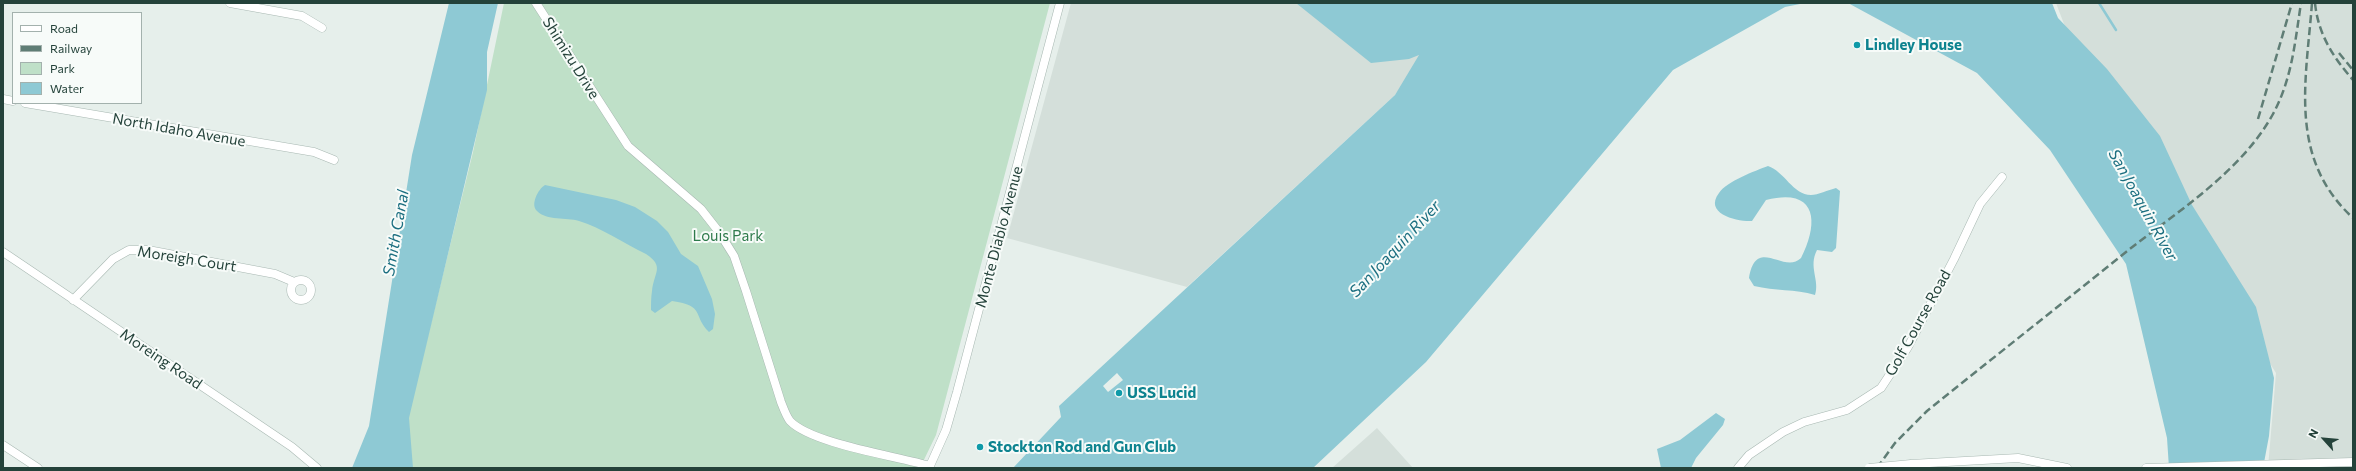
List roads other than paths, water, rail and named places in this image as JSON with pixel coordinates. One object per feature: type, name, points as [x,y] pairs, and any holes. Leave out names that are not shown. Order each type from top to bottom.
[{"type":"street","points":[[230,3],[302,16],[322,28]]},
{"type":"street","name":"Shimizu Drive","points":[[536,3],[628,146],[701,209],[719,232],[734,256],[778,394],[789,420],[801,430],[822,439],[929,467]]},
{"type":"street","name":"Monte Diablo Avenue","points":[[929,467],[946,430],[957,392],[1060,3]]},
{"type":"street","name":"North Idaho Avenue","points":[[31,104],[314,152],[334,160]]},
{"type":"street","name":"Golf Course Road","points":[[1738,468],[1749,455],[1783,432],[1804,422],[1847,410],[1881,388],[1915,334],[1982,200],[2002,177]]},
{"type":"street","name":"Moreigh Court","points":[[73,300],[113,259],[129,250],[148,250],[275,274],[294,282]]},
{"type":"street","name":"Moreing Road","points":[[3,252],[292,447],[317,468]]},
{"type":"street","points":[[3,445],[38,468]]},
{"type":"street","points":[[1869,468],[2018,458],[2067,468]]},
{"type":"street","points":[[2146,468],[2353,462]]},
{"type":"water","points":[[449,3],[498,3],[487,52],[487,90],[409,418],[413,468],[352,468],[369,426],[412,155]]},
{"type":"water","name":"San Joaquin River","points":[[1296,3],[1805,3],[1785,7],[1673,70],[1426,362],[1313,468],[1013,468],[1061,417],[1059,406],[1395,95],[1419,55],[1409,59],[1371,63]]},
{"type":"water","name":"San Joaquin River","points":[[1848,3],[2052,3],[2058,18],[2107,69],[2160,136],[2192,205],[2256,307],[2274,378],[2269,436],[2263,468],[2169,468],[2167,438],[2126,264],[2050,150],[1977,73]]},
{"type":"water","points":[[1768,166],[1779,173],[1799,191],[1805,194],[1814,195],[1836,188],[1840,191],[1836,248],[1832,252],[1817,250],[1814,262],[1816,284],[1815,295],[1754,286],[1749,278],[1753,265],[1758,259],[1764,257],[1794,262],[1801,258],[1811,232],[1809,210],[1804,203],[1795,198],[1783,197],[1766,200],[1752,221],[1731,218],[1724,215],[1715,206],[1715,200],[1719,193],[1728,184]]},
{"type":"water","points":[[545,185],[616,200],[635,207],[657,221],[668,232],[681,254],[698,266],[712,299],[715,314],[713,329],[709,332],[701,321],[697,312],[690,306],[683,303],[672,301],[655,313],[651,310],[653,284],[657,270],[657,266],[652,259],[646,254],[604,231],[587,224],[574,220],[551,218],[541,214],[537,211],[534,205],[538,193]]},
{"type":"water","points":[[1716,413],[1725,419],[1723,425],[1696,458],[1691,468],[1661,468],[1657,449],[1680,440]]},
{"type":"waterway","points":[[2099,3],[2116,30]]},
{"type":"railway","points":[[2258,119],[2292,3]]},
{"type":"railway","points":[[1877,468],[1895,443],[1927,411],[2126,252],[2187,206],[2244,154],[2260,135],[2273,114],[2285,87],[2295,46],[2301,3]]},
{"type":"railway","points":[[2312,3],[2305,90],[2306,118],[2310,144],[2318,170],[2332,195],[2353,218]]},
{"type":"railway","points":[[2315,3],[2319,25],[2323,35],[2333,54],[2353,80]]},
{"type":"railway","points":[[2339,53],[2353,70]]},
{"type":"place","name":"Lindley House","points":[[1857,45]]},
{"type":"place","name":"USS Lucid","points":[[1119,393]]},
{"type":"place","name":"Stockton Rod and Gun Club","points":[[980,447]]},
{"type":"water label","name":"Smith Canal","points":[[396,233]]},
{"type":"park label","name":"Louis Park","points":[[728,236]]}]
